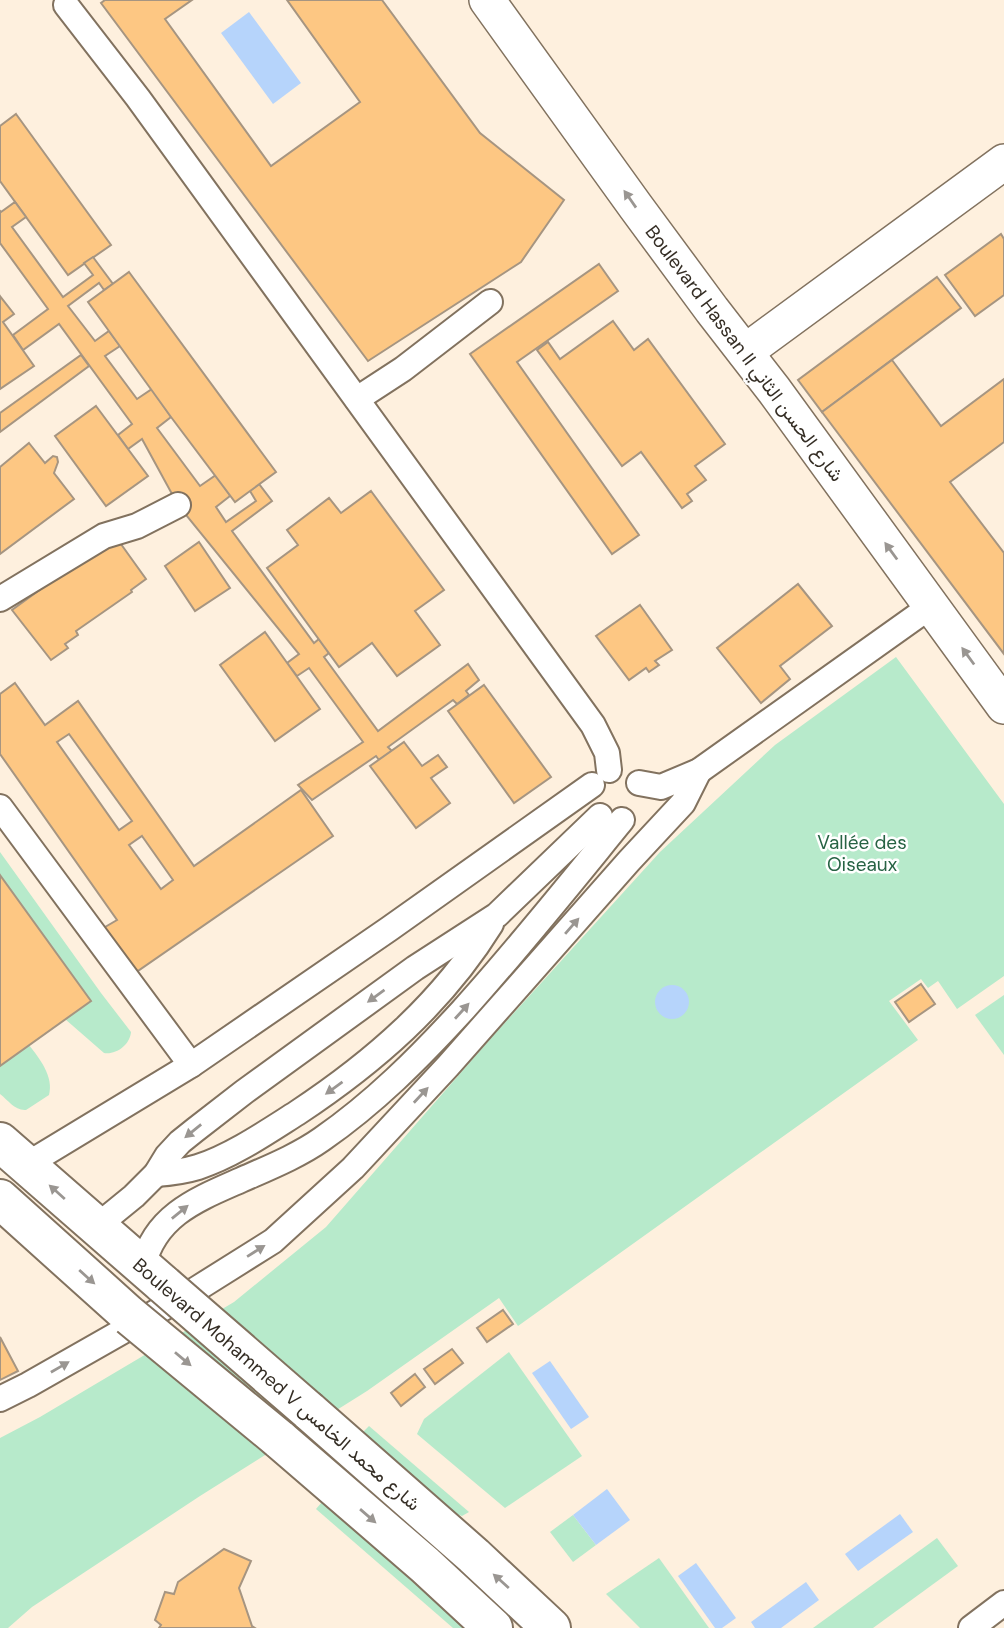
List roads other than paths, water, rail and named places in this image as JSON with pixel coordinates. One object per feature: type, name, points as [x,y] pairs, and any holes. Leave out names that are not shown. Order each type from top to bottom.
[{"type":"main road","name":"Boulevard Mohammed V شارع محمد الخامس","points":[[13,1153],[474,1556],[551,1628]]},
{"type":"main road","name":"Boulevard Mohammed V شارع محمد الخامس","points":[[0,1199],[130,1316],[279,1439],[425,1565],[493,1628]]},
{"type":"street","name":"Boulevard Hassan II شارع الحسن الثاني","points":[[487,0],[1004,706]]},
{"type":"street","points":[[66,5],[138,98],[593,725],[607,753],[600,777],[589,796],[592,807],[611,818]]},
{"type":"street","points":[[745,352],[1004,162]]},
{"type":"street","points":[[357,399],[403,369],[490,302]]},
{"type":"street","points":[[0,599],[104,536],[137,526],[178,505]]},
{"type":"street","points":[[639,783],[661,787],[699,771],[932,606]]},
{"type":"street","points":[[13,1153],[191,1065],[389,929],[600,777],[620,770],[631,774],[639,783],[642,794],[640,805],[633,815],[611,818],[497,915],[415,968],[244,1092],[180,1142],[156,1174],[96,1227]]},
{"type":"street","points":[[0,1399],[195,1290],[273,1241],[353,1168],[448,1066],[682,803],[699,771]]},
{"type":"street","points":[[0,807],[191,1065]]},
{"type":"street","points":[[153,1276],[146,1252],[157,1233],[186,1206],[319,1141],[357,1113],[419,1058],[506,962],[611,818]]},
{"type":"street","points":[[156,1174],[198,1167],[221,1158],[271,1130],[335,1088],[386,1047],[435,1000],[471,955],[497,915]]},
{"type":"street","points":[[971,1628],[1004,1602]]},
{"type":"water","points":[[249,12],[301,83],[273,104],[221,33]]},
{"type":"water","points":[[672,985],[684,990],[689,1002],[684,1014],[672,1019],[660,1014],[655,1002],[660,990]]},
{"type":"water","points":[[550,1361],[589,1417],[571,1429],[532,1373]]},
{"type":"water","points":[[607,1489],[630,1520],[596,1545],[573,1515]]},
{"type":"water","points":[[900,1514],[913,1532],[858,1571],[845,1554]]},
{"type":"water","points":[[696,1563],[736,1618],[722,1628],[715,1628],[678,1576]]},
{"type":"water","points":[[806,1582],[819,1600],[781,1628],[755,1628],[751,1622]]},
{"type":"park label","name":"Vallée des Oiseaux","points":[[862,853]]}]
